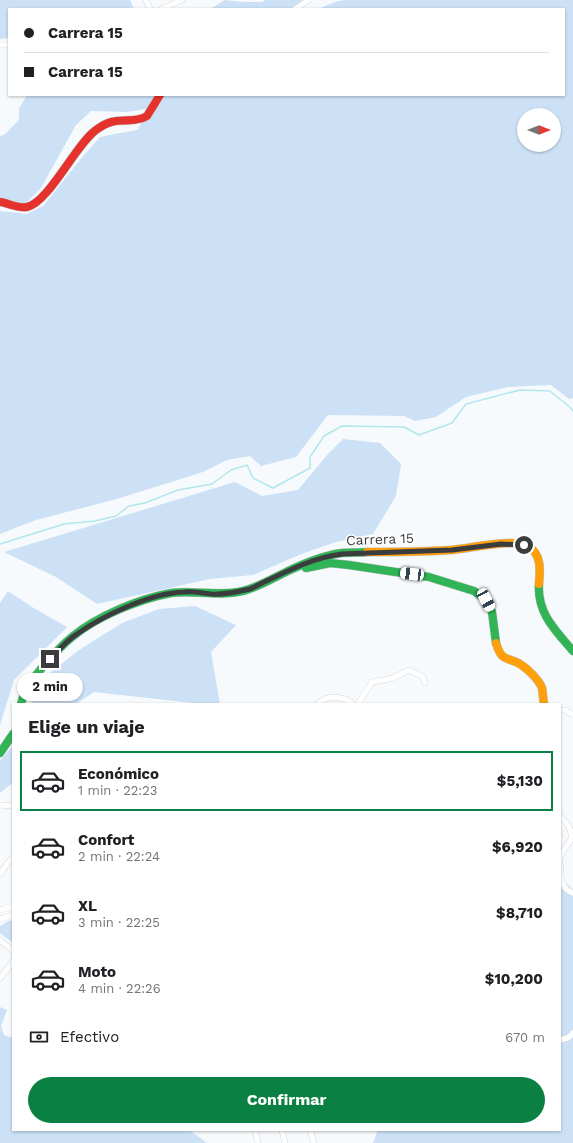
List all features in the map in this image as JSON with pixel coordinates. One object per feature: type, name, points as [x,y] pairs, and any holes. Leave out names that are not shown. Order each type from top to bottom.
[{"type":"main road","points":[[0,202],[26,208],[33,205],[54,182],[93,132],[113,120],[138,120],[144,118],[147,116],[159,96]]},
{"type":"main road","name":"Carrera 15","points":[[21,703],[26,687],[50,659],[76,634],[99,620],[137,603],[169,594],[183,592],[212,594],[235,593],[250,589],[325,556],[342,554],[452,550],[501,544],[524,545],[532,549],[537,556],[540,565],[539,596],[542,608],[552,625],[573,651]]},
{"type":"main road","points":[[288,571],[330,563],[428,577],[474,591],[486,600],[492,612],[496,644],[500,654],[504,658],[520,664],[527,669],[542,689],[544,703]]},
{"type":"main road","points":[[0,753],[12,736]]},
{"type":"street","points":[[163,8],[173,2],[182,0]]},
{"type":"street","points":[[297,8],[309,0]]},
{"type":"street","points":[[359,703],[369,686],[376,680],[392,678],[409,670],[423,677],[425,683]]},
{"type":"street","points":[[319,703],[325,699],[336,697],[352,703]]},
{"type":"street","points":[[561,710],[565,710],[573,715]]},
{"type":"street","points":[[0,805],[12,806]]},
{"type":"street","points":[[561,817],[566,821],[571,833],[571,839],[561,852]]},
{"type":"street","points":[[0,874],[12,859]]},
{"type":"street","points":[[561,882],[565,889],[573,893]]},
{"type":"street","points":[[0,910],[12,906]]},
{"type":"street","points":[[1,917],[12,915]]},
{"type":"street","points":[[0,940],[12,950]]},
{"type":"street","points":[[0,978],[12,963]]},
{"type":"street","points":[[561,1040],[568,1038],[573,1033]]},
{"type":"street","points":[[255,1131],[258,1143]]},
{"type":"street","points":[[282,1131],[285,1143]]},
{"type":"street","points":[[310,1131],[314,1143]]},
{"type":"shaded area","points":[[0,0],[130,0],[134,8],[8,8],[8,38],[0,39]]},
{"type":"shaded area","points":[[225,0],[263,2],[264,0],[303,0],[292,8],[212,8]]},
{"type":"shaded area","points":[[344,0],[573,0],[573,398],[569,399],[551,385],[508,387],[466,397],[436,417],[415,421],[404,416],[328,415],[296,457],[261,466],[250,456],[227,460],[203,472],[117,499],[36,520],[0,534],[0,211],[27,214],[43,206],[100,137],[138,130],[146,109],[127,112],[91,111],[76,125],[41,188],[26,203],[17,203],[0,199],[0,136],[4,135],[19,120],[19,109],[26,96],[565,96],[565,8],[320,8]]},
{"type":"shaded area","points":[[343,439],[380,443],[401,464],[396,496],[373,534],[336,542],[299,555],[253,575],[210,579],[97,604],[56,577],[4,552],[235,482],[262,496],[298,490],[327,455]]},
{"type":"shaded area","points":[[8,591],[67,627],[14,680],[0,725],[0,603]]},
{"type":"shaded area","points":[[195,606],[236,625],[211,652],[220,703],[193,703],[94,692],[78,703],[31,703],[45,677],[79,650],[122,623],[159,609]]},
{"type":"shaded area","points":[[12,747],[12,784],[0,793],[0,760]]},
{"type":"shaded area","points":[[561,881],[571,887],[573,890],[573,1143],[373,1143],[378,1131],[561,1131]]},
{"type":"shaded area","points":[[12,920],[12,942],[0,933],[0,926]]},
{"type":"shaded area","points":[[0,1007],[7,1010],[1,1026],[4,1035],[12,1038],[12,1131],[190,1131],[207,1143],[0,1143]]},
{"type":"waterway","points":[[0,544],[64,524],[95,521],[116,516],[129,506],[145,503],[178,490],[212,484],[231,470],[247,465],[253,478],[273,488],[310,468],[310,457],[324,436],[342,426],[404,427],[419,435],[452,423],[466,404],[520,390],[550,391],[573,411]]},
{"type":"traffic: fast","points":[[21,703],[25,692],[31,682],[61,646],[82,629],[119,609],[146,599],[171,593],[234,593],[243,591],[321,557],[342,553],[367,552]]},
{"type":"traffic: fast","points":[[306,568],[330,563],[349,565],[429,577],[474,591],[486,600],[492,612],[496,643]]},
{"type":"traffic: fast","points":[[539,584],[541,604],[548,620],[573,651]]},
{"type":"traffic: fast","points":[[0,753],[12,735]]},
{"type":"traffic: slow","points":[[367,552],[440,551],[502,543],[521,544],[529,547],[536,554],[539,564],[539,584]]},
{"type":"traffic: slow","points":[[496,643],[502,656],[520,664],[536,678],[542,688],[544,703]]},
{"type":"traffic: jam","points":[[0,202],[17,207],[27,207],[35,203],[44,195],[80,147],[96,130],[103,125],[114,121],[136,120],[147,116],[159,96]]},
{"type":"route","points":[[50,659],[76,634],[99,620],[137,603],[169,594],[183,592],[212,594],[235,593],[250,589],[305,563],[325,556],[452,550],[501,544],[524,545]]}]
